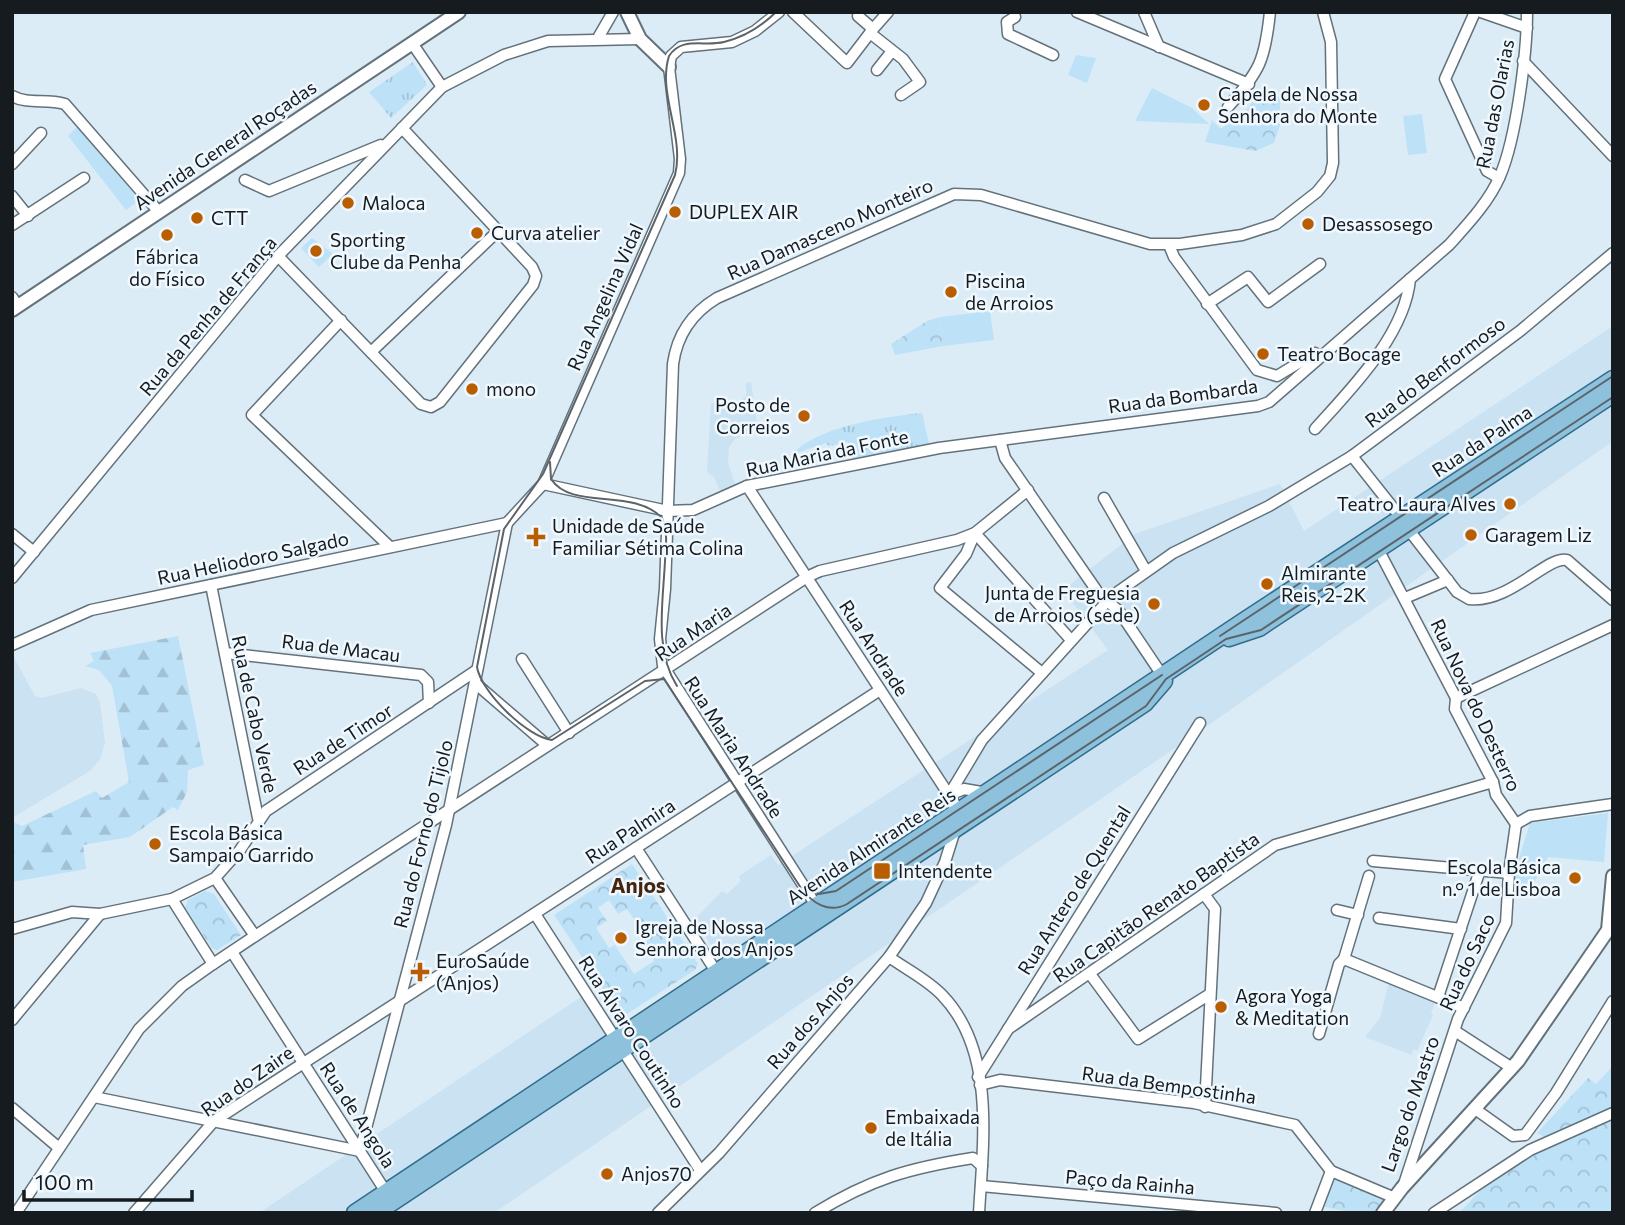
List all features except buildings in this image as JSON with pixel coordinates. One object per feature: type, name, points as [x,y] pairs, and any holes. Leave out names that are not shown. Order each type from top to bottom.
[{"type":"main road","name":"Rua da Palma","points":[[1405,524],[1613,379]]},
{"type":"main road","name":"Rua da Palma","points":[[1376,543],[1613,394]]},
{"type":"main road","name":"Avenida Almirante Reis","points":[[955,822],[988,793],[1162,675],[1376,543]]},
{"type":"main road","name":"Avenida Almirante Reis","points":[[355,1213],[390,1197],[955,822],[1145,703],[1165,679],[1226,639],[1259,628],[1376,543]]},
{"type":"main road","name":"Avenida Almirante Reis","points":[[619,1044],[717,973],[820,912]]},
{"type":"main road","name":"Avenida Almirante Reis","points":[[376,1213],[390,1197]]},
{"type":"street","name":"Avenida General Roçadas","points":[[14,304],[159,212],[459,12]]},
{"type":"street","points":[[598,38],[613,12]]},
{"type":"street","points":[[627,12],[640,39],[669,67]]},
{"type":"street","points":[[669,67],[671,56],[681,47],[732,42],[755,31],[779,12]]},
{"type":"street","points":[[793,12],[847,63],[888,12]]},
{"type":"street","points":[[1077,12],[1249,84]]},
{"type":"street","points":[[1144,12],[1159,47]]},
{"type":"street","points":[[1228,107],[1255,76],[1265,47],[1270,12]]},
{"type":"street","name":"Rua Damasceno Monteiro","points":[[668,511],[675,354],[681,334],[693,317],[717,298],[940,198],[961,193],[981,195],[1138,242],[1169,245],[1261,231],[1280,222],[1314,195],[1329,176],[1334,138],[1331,42],[1323,12]]},
{"type":"street","points":[[1475,12],[1445,79],[1487,171],[1499,178]]},
{"type":"street","points":[[1481,12],[1527,27]]},
{"type":"street","name":"Rua das Olarias","points":[[1410,279],[1449,245],[1472,219],[1499,178],[1507,157],[1523,61],[1527,12]]},
{"type":"street","points":[[858,16],[903,60],[920,82],[901,95]]},
{"type":"street","points":[[1015,17],[1007,23],[1008,34],[1054,55]]},
{"type":"street","name":"Rua da Penha de França","points":[[12,578],[278,256],[442,87],[504,55],[548,41],[640,39]]},
{"type":"street","points":[[412,43],[442,87]]},
{"type":"street","points":[[877,70],[892,51]]},
{"type":"street","points":[[1523,61],[1613,156]]},
{"type":"street","name":"Rua Angelina Vidal","points":[[507,523],[543,484],[679,173],[680,159],[669,67]]},
{"type":"street","points":[[12,96],[28,102],[44,99],[65,104],[159,212]]},
{"type":"street","points":[[278,256],[421,404],[431,407],[440,402],[533,285],[536,276],[532,267],[402,128]]},
{"type":"street","points":[[12,164],[41,133]]},
{"type":"street","points":[[245,180],[269,191],[385,144]]},
{"type":"street","points":[[12,225],[84,178]]},
{"type":"street","points":[[12,196],[28,216]]},
{"type":"street","points":[[371,352],[498,231]]},
{"type":"street","points":[[1169,245],[1174,257],[1252,365],[1269,376],[1280,374],[1334,342]]},
{"type":"street","name":"Rua do Benformoso","points":[[1107,602],[1146,571],[1193,541],[1269,506],[1352,456],[1520,331],[1613,253]]},
{"type":"street","points":[[1208,304],[1248,277],[1268,302],[1320,264]]},
{"type":"street","points":[[1315,429],[1369,369],[1409,296],[1410,279]]},
{"type":"street","name":"Rua da Bombarda","points":[[1000,440],[1258,406],[1269,402],[1334,342],[1410,279]]},
{"type":"street","points":[[341,320],[251,415],[390,547]]},
{"type":"street","points":[[1000,440],[1005,458],[1107,602],[1119,611],[1162,675]]},
{"type":"street","name":"Rua Maria da Fonte","points":[[543,484],[668,511],[702,508],[747,486],[939,448],[1000,440]]},
{"type":"street","points":[[1352,456],[1463,597],[1476,600],[1516,588],[1551,561],[1561,558],[1567,560],[1613,600]]},
{"type":"street","name":"Rua Andrade","points":[[747,486],[949,795]]},
{"type":"street","points":[[1028,490],[975,533],[965,554],[940,588],[1042,673]]},
{"type":"street","points":[[1104,498],[1146,571]]},
{"type":"street","name":"Rua Maria Andrade","points":[[668,511],[660,639],[665,672],[820,912]]},
{"type":"street","name":"Rua Heliodoro Salgado","points":[[12,645],[91,610],[507,523]]},
{"type":"street","name":"Rua do Forno do Tijolo","points":[[360,1151],[450,809],[507,523]]},
{"type":"street","points":[[975,533],[1071,640]]},
{"type":"street","name":"Rua Maria","points":[[16,1213],[94,1097],[115,1060],[152,1014],[182,986],[807,577],[820,571],[957,540],[975,533]]},
{"type":"street","points":[[12,534],[34,552]]},
{"type":"street","name":"Rua Nova do Desterro","points":[[1376,543],[1455,698],[1455,709],[1493,782],[1496,795],[1516,824]]},
{"type":"street","points":[[1405,598],[1448,580]]},
{"type":"street","name":"Rua de Cabo Verde","points":[[211,585],[258,818],[240,850],[215,878]]},
{"type":"street","points":[[955,822],[954,803],[949,795],[962,786],[982,740],[1107,602]]},
{"type":"street","points":[[1455,698],[1613,625]]},
{"type":"street","name":"Rua de Macau","points":[[225,653],[421,675],[428,682],[429,704]]},
{"type":"street","points":[[522,659],[569,733]]},
{"type":"street","name":"Rua de Timor","points":[[258,818],[477,670]]},
{"type":"street","points":[[475,683],[547,745]]},
{"type":"street","points":[[448,690],[463,691],[471,701]]},
{"type":"street","name":"Rua Palmira","points":[[399,1001],[880,690]]},
{"type":"street","name":"Rua Antero de Quental","points":[[979,1081],[1007,1029],[1200,723]]},
{"type":"street","name":"Rua Capitão Renato Baptista","points":[[1007,1029],[1282,842],[1493,782]]},
{"type":"street","points":[[962,786],[988,793]]},
{"type":"street","points":[[1516,824],[1530,816],[1613,804]]},
{"type":"street","name":"Rua dos Anjos","points":[[658,1213],[719,1153],[889,957],[926,903],[945,862],[955,822]]},
{"type":"street","name":"Rua do Saco","points":[[1455,1031],[1506,923],[1508,873],[1516,824]]},
{"type":"street","points":[[636,848],[717,973]]},
{"type":"street","points":[[1373,861],[1508,873]]},
{"type":"street","points":[[1438,997],[1480,870]]},
{"type":"street","points":[[1319,1034],[1369,876]]},
{"type":"street","points":[[1512,1068],[1609,924],[1613,876]]},
{"type":"street","points":[[12,929],[72,912],[100,915],[173,899],[215,878],[256,936]]},
{"type":"street","points":[[1204,894],[1214,909],[1205,1107]]},
{"type":"street","points":[[173,899],[214,964]]},
{"type":"street","points":[[1338,910],[1357,915]]},
{"type":"street","name":"Rua Álvaro Coutinho","points":[[535,914],[700,1170]]},
{"type":"street","points":[[12,1020],[100,915]]},
{"type":"street","points":[[1378,918],[1461,929]]},
{"type":"street","name":"Rua de Angola","points":[[232,951],[390,1197]]},
{"type":"street","points":[[889,957],[936,989],[948,1002],[969,1035],[979,1081],[985,1132],[979,1213]]},
{"type":"street","points":[[1329,958],[1464,1008]]},
{"type":"street","points":[[1090,974],[1138,1039],[1210,994]]},
{"type":"street","name":"Rua do Zaire","points":[[134,1213],[214,1121],[399,1001]]},
{"type":"street","points":[[1475,1108],[1513,1136],[1525,1135],[1556,1093],[1613,1001]]},
{"type":"street","name":"Largo do Mastro","points":[[1455,1031],[1512,1068],[1399,1193],[1455,1031]]},
{"type":"street","name":"Rua da Bempostinha","points":[[979,1081],[1000,1080],[1205,1107],[1295,1125],[1303,1130],[1331,1171]]},
{"type":"street","points":[[94,1097],[360,1151]]},
{"type":"street","points":[[12,1108],[59,1148]]},
{"type":"street","points":[[1434,1213],[1530,1150],[1613,1113]]},
{"type":"street","points":[[815,1213],[857,1188],[907,1169],[973,1158],[982,1166]]},
{"type":"street","points":[[1315,1213],[1331,1171],[1399,1193],[1383,1213]]},
{"type":"street","name":"Paço da Rainha","points":[[981,1186],[1276,1213]]},
{"type":"shaded area","points":[[1613,326],[1613,441],[1203,729],[494,1213],[259,1213],[581,997],[608,1036],[721,962],[695,919],[722,891],[727,894],[741,881],[739,876],[771,855],[778,865],[1108,650],[1063,590],[1135,534],[1280,484],[1304,531]]},
{"type":"shaded area","points":[[751,382],[757,424],[752,431],[735,439],[729,447],[728,463],[736,487],[721,493],[714,477],[707,472],[711,403],[738,401],[746,397],[746,383]]},
{"type":"shaded area","points":[[13,656],[35,696],[42,698],[81,688],[96,694],[100,703],[105,743],[100,759],[90,771],[12,818]]},
{"type":"shaded area","points":[[1389,982],[1436,1000],[1431,1013],[1433,1015],[1417,1051],[1413,1049],[1412,1055],[1365,1037],[1380,1018]]},
{"type":"green space","points":[[1076,55],[1096,58],[1087,83],[1068,75]]},
{"type":"green space","points":[[413,62],[427,85],[391,118],[369,92]]},
{"type":"green space","points":[[1263,87],[1280,98],[1280,126],[1274,143],[1255,151],[1205,142],[1212,120],[1221,129],[1231,119],[1242,116]]},
{"type":"green space","points":[[1152,88],[1192,108],[1209,124],[1135,121]]},
{"type":"green space","points":[[1422,114],[1427,153],[1408,155],[1403,116]]},
{"type":"green space","points":[[77,127],[133,193],[137,202],[126,210],[68,136]]},
{"type":"green space","name":"Sporting Clube da Penha","points":[[312,238],[333,254],[319,267],[301,248]]},
{"type":"green space","points":[[990,311],[994,340],[943,346],[940,317]]},
{"type":"green space","points":[[940,317],[943,346],[895,355],[891,344],[927,321]]},
{"type":"green space","points":[[922,413],[929,443],[926,447],[853,463],[848,442],[829,446],[826,443],[791,455],[803,445],[834,430],[870,420]]},
{"type":"green space","points":[[178,636],[204,765],[188,770],[187,792],[178,810],[173,807],[130,837],[83,845],[86,869],[12,882],[12,821],[22,826],[96,791],[102,798],[129,782],[112,686],[99,670],[85,666],[94,661],[90,653]]},
{"type":"green space","points":[[1608,813],[1604,862],[1548,857],[1529,892],[1511,883],[1530,823]]},
{"type":"green space","points":[[632,864],[698,964],[695,970],[622,1017],[554,915]],"holes":[[[609,900],[618,914],[627,909],[640,928],[635,932],[654,961],[634,974],[615,945],[609,948],[596,928],[607,921],[598,908]]]},
{"type":"green space","points":[[205,891],[214,894],[241,935],[217,950],[212,948],[185,907],[188,900]]},
{"type":"green space","points":[[1613,1066],[1613,1213],[1459,1213],[1490,1180],[1551,1146],[1547,1139],[1537,1133],[1588,1078],[1596,1084]]},
{"type":"green space","points":[[1332,1175],[1384,1198],[1374,1213],[1354,1213],[1320,1206]]},
{"type":"tram line","points":[[776,12],[758,27],[739,37],[724,42],[687,44],[680,46],[669,56],[666,85],[677,145],[675,175],[543,474],[504,529],[477,667],[487,689],[507,712],[530,731],[552,740],[645,681],[664,679],[801,888],[821,905],[834,908],[847,904],[1146,706],[1166,679],[1226,639],[1261,630],[1613,397]]},
{"type":"tram line","points":[[1220,636],[1613,376]]},
{"type":"tram line","points":[[550,462],[551,479],[561,489],[588,497],[635,503],[662,518],[666,540],[663,642],[665,657],[677,686]]},
{"type":"tram line","points":[[807,886],[819,894],[836,891],[1162,675]]},
{"type":"place","name":"Capela de Nossa Senhora do Monte","points":[[1204,105]]},
{"type":"place","name":"Maloca","points":[[348,203]]},
{"type":"place","name":"DUPLEX AIR","points":[[675,212]]},
{"type":"place","name":"CTT","points":[[197,218]]},
{"type":"place","name":"Desassosego","points":[[1308,224]]},
{"type":"place","name":"Curva atelier","points":[[477,233]]},
{"type":"place","name":"Fábrica do Físico","points":[[167,235]]},
{"type":"place","name":"Sporting Clube da Penha","points":[[316,251]]},
{"type":"place","name":"Piscina de Arroios","points":[[951,292]]},
{"type":"place","name":"Teatro Bocage","points":[[1263,354]]},
{"type":"place","name":"mono","points":[[472,389]]},
{"type":"place","name":"Posto de Correios","points":[[804,416]]},
{"type":"place","name":"Teatro Laura Alves","points":[[1510,504]]},
{"type":"place","name":"Garagem Liz","points":[[1471,535]]},
{"type":"place","name":"Unidade de Saúde Familiar Sétima Colina","points":[[536,537]]},
{"type":"place","name":"Almirante Reis, 2-2K","points":[[1267,584]]},
{"type":"place","name":"Junta de Freguesia de Arroios (sede)","points":[[1154,604]]},
{"type":"place","name":"Escola Básica Sampaio Garrido","points":[[155,844]]},
{"type":"place","name":"Intendente","points":[[882,871]]},
{"type":"place","name":"Escola Básica n.º 1 de Lisboa","points":[[1575,878]]},
{"type":"place","name":"Igreja de Nossa Senhora dos Anjos","points":[[621,938]]},
{"type":"place","name":"EuroSaúde (Anjos)","points":[[420,972]]},
{"type":"place","name":"Agora Yoga & Meditation","points":[[1221,1007]]},
{"type":"place","name":"Embaixada de Itália","points":[[871,1128]]},
{"type":"place","name":"Anjos70","points":[[607,1174]]},
{"type":"district","name":"Anjos","points":[[638,886]]}]
